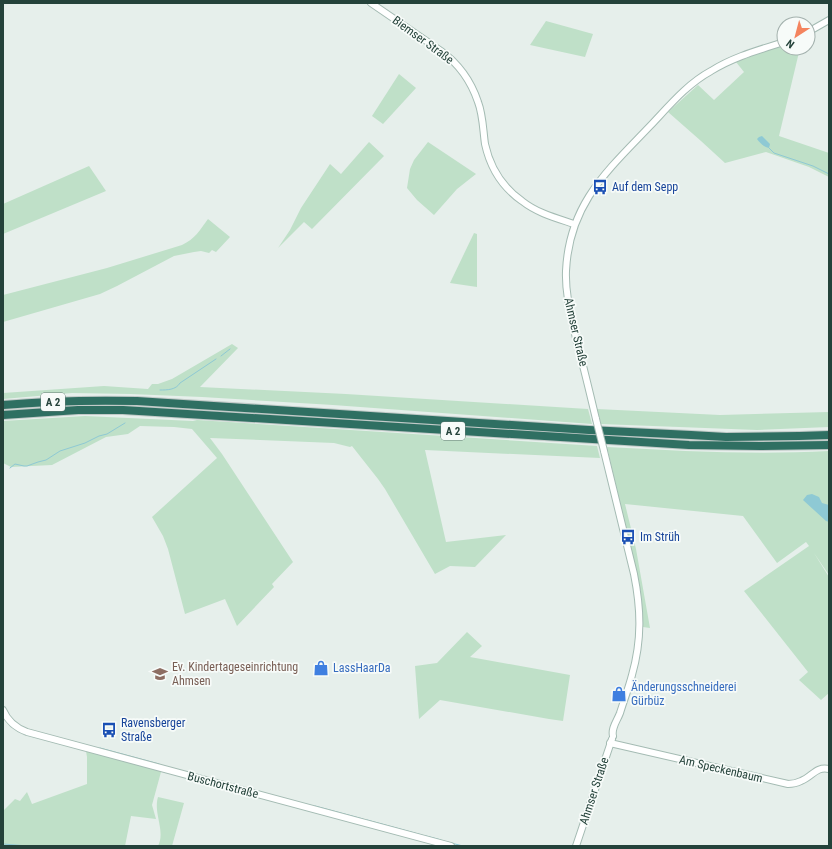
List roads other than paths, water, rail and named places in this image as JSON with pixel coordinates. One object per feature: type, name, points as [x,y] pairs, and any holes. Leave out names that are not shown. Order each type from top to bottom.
[{"type":"highway","name":"A 2","points":[[3,405],[48,402],[137,401],[589,430],[733,437],[829,435]]},
{"type":"highway","name":"A 2","points":[[3,415],[78,410],[123,410],[689,445],[829,445]]},
{"type":"street","name":"Biemser Straße","points":[[371,3],[445,54],[463,72],[470,82],[479,103],[485,143],[492,166],[508,189],[520,201],[532,208],[574,224]]},
{"type":"street","points":[[816,27],[829,20]]},
{"type":"street","name":"Ahmser Straße","points":[[576,846],[610,743],[615,733],[618,718],[636,662],[640,633],[640,606],[634,574],[566,292],[566,272],[570,239],[574,224],[588,196],[604,175],[669,106],[690,86],[710,71],[721,65],[776,45]]},
{"type":"street","name":"Buschortstraße","points":[[3,710],[13,725],[27,732],[451,846]]},
{"type":"street","name":"Am Speckenbaum","points":[[610,743],[788,784],[800,782],[821,768],[829,769]]},
{"type":"water","points":[[762,136],[770,144],[769,148],[762,145],[757,139]]},
{"type":"water","points":[[812,494],[819,497],[822,503],[829,505],[829,522],[803,500],[807,495]]},
{"type":"waterway","points":[[769,148],[774,153],[813,166],[829,174]]},
{"type":"waterway","points":[[221,356],[230,349]]},
{"type":"waterway","points":[[160,390],[176,387],[216,359]]},
{"type":"waterway","points":[[10,468],[15,464],[27,466],[46,460],[60,451],[107,434],[125,423]]},
{"type":"waterway","points":[[100,748],[159,764]]},
{"type":"waterway","points":[[315,806],[363,819]]},
{"type":"waterway","points":[[367,820],[422,835]]},
{"type":"waterway","points":[[426,836],[441,840]]},
{"type":"waterway","points":[[443,841],[463,846]]},
{"type":"waterway","points":[[3,844],[28,846]]},
{"type":"place","name":"Auf dem Sepp","points":[[600,187]]},
{"type":"place","name":"Im Strüh","points":[[628,537]]},
{"type":"place","name":"LassHaarDa","points":[[321,668]]},
{"type":"place","name":"Ev. Kindertageseinrichtung Ahmsen","points":[[160,674]]},
{"type":"place","name":"Änderungsschneiderei Gürbüz","points":[[619,694]]},
{"type":"place","name":"Ravensberger Straße","points":[[109,730]]}]
